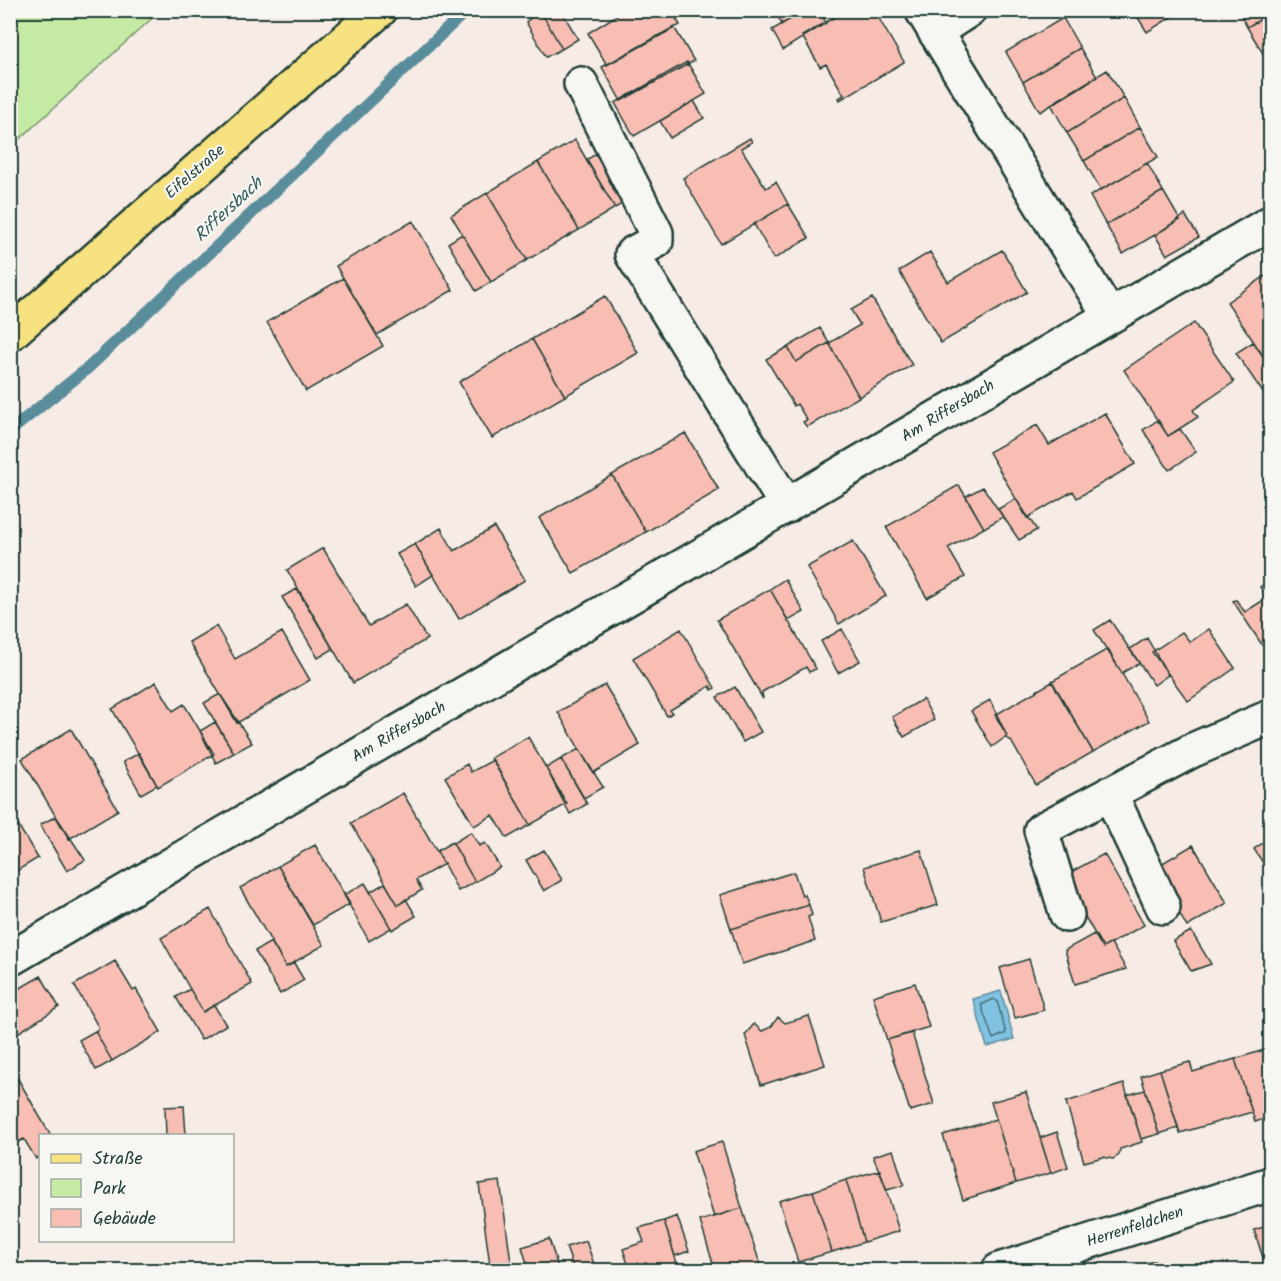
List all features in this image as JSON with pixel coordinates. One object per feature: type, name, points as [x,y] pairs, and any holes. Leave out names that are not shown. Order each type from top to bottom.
[{"type":"main road","name":"Eifelstraße","points":[[10,334],[380,10]]},
{"type":"street","points":[[969,10],[929,21],[1109,315]]},
{"type":"street","points":[[581,84],[657,232],[656,241],[632,254],[787,506]]},
{"type":"street","name":"Am Riffersbach","points":[[10,958],[1270,223]]},
{"type":"street","points":[[1067,915],[1041,830],[1193,750],[1270,717]]},
{"type":"street","points":[[1110,793],[1163,907]]},
{"type":"street","name":"Herrenfeldchen","points":[[999,1270],[1270,1184]]},
{"type":"green space","points":[[11,10],[160,10],[160,11],[11,147]]},
{"type":"water","points":[[1001,991],[1014,1039],[987,1047],[973,999]]},
{"type":"building","points":[[540,10],[562,49],[546,57],[526,22]]},
{"type":"building","points":[[540,10],[561,10],[578,39],[562,49]]},
{"type":"building","points":[[625,10],[671,10],[680,25],[607,65],[588,33]]},
{"type":"building","points":[[774,10],[806,10],[782,24]]},
{"type":"building","points":[[806,10],[819,10],[826,23],[783,50],[772,30]]},
{"type":"building","points":[[847,10],[874,10],[904,62],[840,100],[839,98],[844,95],[826,64],[820,67],[802,36]]},
{"type":"building","points":[[1060,10],[1076,10],[1064,18]]},
{"type":"building","points":[[1134,10],[1147,10],[1137,16]]},
{"type":"building","points":[[1147,10],[1176,10],[1178,13],[1147,32],[1137,16]]},
{"type":"building","points":[[1238,10],[1270,10],[1270,14],[1247,27]]},
{"type":"building","points":[[1270,14],[1270,52],[1264,55],[1247,27]]},
{"type":"building","points":[[1063,18],[1080,48],[1023,82],[1006,52]]},
{"type":"building","points":[[674,27],[694,61],[621,101],[602,67]]},
{"type":"building","points":[[1080,48],[1097,77],[1040,112],[1023,82]]},
{"type":"building","points":[[1270,52],[1270,67],[1264,55]]},
{"type":"building","points":[[687,62],[706,94],[634,136],[615,103]]},
{"type":"building","points":[[1107,70],[1124,98],[1067,133],[1051,104]]},
{"type":"building","points":[[1124,98],[1140,127],[1084,161],[1067,133]]},
{"type":"building","points":[[694,101],[704,118],[670,138],[660,121]]},
{"type":"building","points":[[1140,127],[1158,157],[1101,190],[1084,161]]},
{"type":"building","points":[[750,138],[752,142],[741,148],[766,188],[776,182],[788,204],[721,244],[683,178]]},
{"type":"building","points":[[575,140],[615,208],[579,230],[538,162]]},
{"type":"building","points":[[601,151],[630,199],[615,208],[586,160]]},
{"type":"building","points":[[538,162],[579,230],[527,260],[487,193]]},
{"type":"building","points":[[1147,163],[1163,191],[1106,225],[1090,196]]},
{"type":"building","points":[[1163,191],[1180,220],[1123,254],[1106,225]]},
{"type":"building","points":[[487,193],[527,260],[491,282],[451,215]]},
{"type":"building","points":[[788,204],[809,238],[774,259],[754,224]]},
{"type":"building","points":[[1185,215],[1199,237],[1167,255],[1155,235]]},
{"type":"building","points":[[413,221],[453,290],[377,335],[336,266]]},
{"type":"building","points":[[462,234],[491,282],[476,291],[448,243]]},
{"type":"building","points":[[1002,250],[1027,292],[941,343],[899,271],[930,252],[948,282]]},
{"type":"building","points":[[1270,273],[1270,366],[1227,302]]},
{"type":"building","points":[[343,278],[383,346],[306,391],[267,322]]},
{"type":"building","points":[[605,296],[638,353],[565,396],[532,339]]},
{"type":"building","points":[[872,298],[912,365],[859,397],[829,343],[860,325],[851,310]]},
{"type":"building","points":[[1194,323],[1234,382],[1193,410],[1198,417],[1168,436],[1124,370]]},
{"type":"building","points":[[820,328],[829,343],[796,362],[788,347]]},
{"type":"building","points":[[532,339],[565,396],[492,438],[459,382]]},
{"type":"building","points":[[1253,342],[1270,366],[1270,403],[1236,353]]},
{"type":"building","points":[[829,343],[859,397],[807,427],[803,422],[807,420],[797,404],[794,406],[766,359],[788,347],[796,362]]},
{"type":"building","points":[[1105,413],[1135,464],[1077,498],[1073,491],[1027,518],[989,452],[1037,425],[1049,445]]},
{"type":"building","points":[[1158,420],[1168,436],[1180,429],[1196,452],[1169,470],[1143,430]]},
{"type":"building","points":[[685,433],[719,490],[646,532],[612,475]]},
{"type":"building","points":[[612,475],[646,532],[573,573],[539,518]]},
{"type":"building","points":[[959,485],[984,528],[948,548],[965,577],[927,598],[886,527]]},
{"type":"building","points":[[983,487],[1003,517],[984,528],[966,496]]},
{"type":"building","points":[[1016,499],[1037,530],[1019,540],[998,509]]},
{"type":"building","points":[[494,527],[525,580],[459,619],[415,544],[441,528],[454,551]]},
{"type":"building","points":[[853,541],[886,596],[839,624],[807,567]]},
{"type":"building","points":[[415,544],[433,575],[416,586],[397,554]]},
{"type":"building","points":[[323,548],[369,626],[406,604],[427,639],[353,683],[287,570]]},
{"type":"building","points":[[785,579],[804,612],[788,621],[770,589]]},
{"type":"building","points":[[1270,580],[1270,657],[1233,601],[1236,600],[1245,612],[1267,598],[1260,587]]},
{"type":"building","points":[[297,589],[333,649],[318,658],[282,597]]},
{"type":"building","points":[[770,589],[816,669],[809,672],[806,667],[762,692],[763,699],[717,620]]},
{"type":"building","points":[[1110,620],[1139,663],[1122,673],[1094,630]]},
{"type":"building","points":[[216,626],[235,659],[282,632],[310,680],[237,723],[189,642]]},
{"type":"building","points":[[681,629],[715,688],[712,690],[710,686],[670,710],[672,713],[667,716],[633,658]]},
{"type":"building","points":[[842,629],[860,661],[838,673],[821,641]]},
{"type":"building","points":[[1209,629],[1235,668],[1188,701],[1152,652],[1182,632],[1190,642]]},
{"type":"building","points":[[1147,638],[1168,675],[1154,685],[1130,649]]},
{"type":"building","points":[[1108,649],[1149,721],[1093,752],[1052,681]]},
{"type":"building","points":[[156,682],[173,711],[184,704],[214,754],[158,787],[112,709]]},
{"type":"building","points":[[1052,682],[1093,752],[1036,785],[1011,741],[1005,737],[1007,736],[995,715]]},
{"type":"building","points":[[605,685],[640,745],[593,773],[558,712]]},
{"type":"building","points":[[735,687],[761,732],[743,742],[717,697]]},
{"type":"building","points":[[220,694],[252,743],[234,753],[204,703]]},
{"type":"building","points":[[923,699],[934,720],[904,737],[892,717]]},
{"type":"building","points":[[990,700],[1007,736],[992,747],[971,711]]},
{"type":"building","points":[[215,722],[234,753],[216,763],[200,731]]},
{"type":"building","points":[[71,729],[118,810],[69,839],[22,759]]},
{"type":"building","points":[[528,737],[567,804],[530,825],[491,758]]},
{"type":"building","points":[[579,749],[603,787],[584,798],[561,759]]},
{"type":"building","points":[[139,753],[157,785],[141,794],[123,762]]},
{"type":"building","points":[[561,759],[587,804],[570,814],[546,768]]},
{"type":"building","points":[[493,760],[530,825],[507,838],[493,815],[474,826],[445,777],[467,764],[471,772]]},
{"type":"building","points":[[403,793],[444,864],[416,880],[422,890],[398,905],[351,823]]},
{"type":"building","points":[[10,812],[38,858],[10,875]]},
{"type":"building","points":[[56,816],[85,860],[67,871],[40,825]]},
{"type":"building","points":[[471,832],[479,846],[485,843],[500,867],[475,882],[453,843]]},
{"type":"building","points":[[1270,838],[1270,874],[1254,849]]},
{"type":"building","points":[[452,842],[475,882],[458,891],[437,851]]},
{"type":"building","points":[[315,845],[350,904],[313,925],[278,866]]},
{"type":"building","points":[[1193,845],[1227,903],[1187,927],[1154,868]]},
{"type":"building","points":[[544,850],[562,880],[544,891],[526,860]]},
{"type":"building","points":[[921,850],[938,905],[881,922],[864,867]]},
{"type":"building","points":[[1104,854],[1144,925],[1103,948],[1062,877]]},
{"type":"building","points":[[278,866],[324,945],[286,967],[240,888]]},
{"type":"building","points":[[794,872],[802,896],[805,895],[809,905],[731,929],[720,895]]},
{"type":"building","points":[[365,883],[391,928],[369,941],[344,895]]},
{"type":"building","points":[[385,883],[398,905],[406,899],[416,916],[392,930],[370,892]]},
{"type":"building","points":[[809,905],[812,915],[808,917],[815,941],[742,964],[731,929]]},
{"type":"building","points":[[210,909],[252,984],[203,1012],[161,938]]},
{"type":"building","points":[[1191,931],[1211,964],[1191,971],[1173,941]]},
{"type":"building","points":[[1094,934],[1103,948],[1111,943],[1126,969],[1075,984],[1065,950]]},
{"type":"building","points":[[271,942],[286,967],[294,963],[304,980],[280,994],[255,951]]},
{"type":"building","points":[[1029,959],[1044,1010],[1015,1018],[1000,968]]},
{"type":"building","points":[[115,961],[133,991],[136,989],[161,1032],[112,1061],[95,1031],[99,1028],[74,985]]},
{"type":"building","points":[[41,976],[59,1007],[13,1036],[10,994]]},
{"type":"building","points":[[915,983],[929,1027],[887,1040],[873,996]]},
{"type":"building","points":[[190,989],[203,1012],[214,1005],[226,1025],[201,1040],[176,997]]},
{"type":"building","points":[[809,1016],[825,1065],[761,1085],[745,1035],[754,1024],[762,1031],[771,1027],[778,1017],[785,1023]]},
{"type":"building","points":[[95,1031],[112,1061],[96,1070],[79,1040]]},
{"type":"building","points":[[912,1033],[934,1104],[910,1111],[887,1040]]},
{"type":"building","points":[[1264,1050],[1267,1060],[1270,1058],[1270,1117],[1255,1122],[1235,1059]]},
{"type":"building","points":[[1235,1059],[1252,1112],[1180,1133],[1160,1070],[1190,1062],[1193,1072]]},
{"type":"building","points":[[1160,1070],[1178,1128],[1159,1134],[1141,1076]]},
{"type":"building","points":[[18,1079],[50,1134],[39,1134],[39,1157],[36,1159],[24,1139],[10,1146],[10,1083]]},
{"type":"building","points":[[1124,1084],[1142,1142],[1120,1149],[1119,1155],[1113,1159],[1103,1157],[1084,1162],[1066,1102]]},
{"type":"building","points":[[1145,1090],[1159,1134],[1141,1139],[1127,1095]]},
{"type":"building","points":[[1026,1092],[1051,1173],[1016,1183],[991,1102]]},
{"type":"building","points":[[184,1106],[186,1134],[166,1134],[165,1107]]},
{"type":"building","points":[[996,1119],[1016,1183],[963,1200],[943,1135]]},
{"type":"building","points":[[1057,1132],[1068,1167],[1051,1173],[1040,1138]]},
{"type":"building","points":[[722,1142],[742,1208],[714,1217],[693,1151]]},
{"type":"building","points":[[893,1150],[904,1185],[887,1190],[873,1156]]},
{"type":"building","points":[[880,1170],[899,1231],[864,1242],[846,1180]]},
{"type":"building","points":[[846,1180],[864,1242],[832,1252],[813,1191]]},
{"type":"building","points":[[500,1181],[511,1262],[490,1265],[479,1184]]},
{"type":"building","points":[[813,1191],[832,1252],[798,1262],[779,1201]]},
{"type":"building","points":[[742,1208],[762,1270],[715,1270],[700,1221]]},
{"type":"building","points":[[677,1216],[689,1251],[675,1256],[664,1221]]},
{"type":"building","points":[[664,1221],[679,1270],[630,1270],[623,1249],[644,1242],[639,1228]]},
{"type":"building","points":[[1270,1225],[1270,1270],[1267,1270],[1254,1230]]},
{"type":"building","points":[[549,1239],[559,1270],[529,1270],[522,1247]]},
{"type":"building","points":[[586,1241],[596,1270],[574,1270],[566,1247]]},
{"type":"building","points":[[1154,1261],[1157,1270],[1125,1270]]},
{"type":"waterway","name":"Riffersbach","points":[[10,431],[88,368],[467,10]]}]
